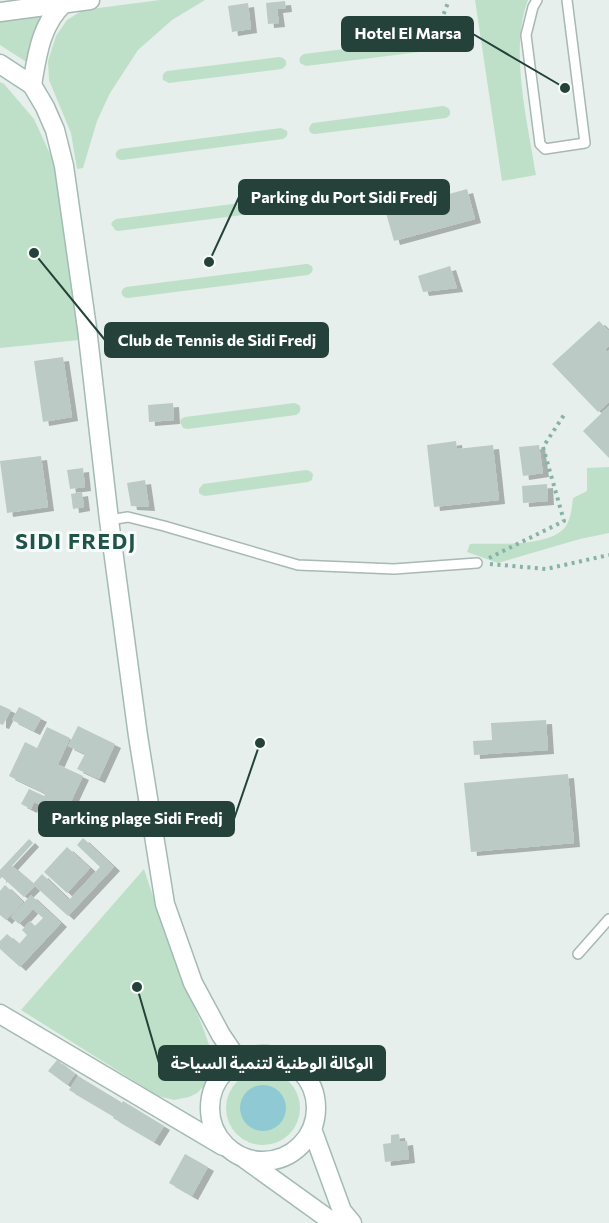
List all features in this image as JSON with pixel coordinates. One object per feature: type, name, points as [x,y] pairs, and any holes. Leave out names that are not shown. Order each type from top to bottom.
[{"type":"main road","points":[[0,12],[90,0]]},
{"type":"main road","points":[[32,85],[39,43],[55,12],[64,3]]},
{"type":"main road","points":[[0,64],[32,85],[45,106],[55,130],[64,166],[87,328],[109,520],[138,736],[165,904],[193,983],[221,1035],[238,1059]]},
{"type":"main road","points":[[0,1014],[238,1155],[254,1160],[268,1161],[282,1158],[294,1151],[312,1129],[316,1113],[315,1097],[300,1069],[286,1059],[270,1055],[254,1055],[238,1059],[215,1083],[210,1100],[210,1117],[215,1133],[226,1146],[238,1155],[334,1223]]},
{"type":"main road","points":[[312,1129],[342,1211],[352,1223]]},
{"type":"lane","points":[[537,0],[526,35],[540,144],[545,149],[585,143],[567,0]]},
{"type":"lane","points":[[109,520],[128,517],[137,519],[298,565],[394,569],[477,563]]},
{"type":"lane","points":[[578,954],[609,919]]},
{"type":"path","points":[[441,21],[449,0]]},
{"type":"path","points":[[477,563],[564,521],[543,447],[566,412]]},
{"type":"path","points":[[477,563],[546,569],[609,555]]},
{"type":"green space","points":[[160,0],[205,0],[172,20],[138,50],[110,93],[97,121],[83,168],[77,169],[71,133],[49,80],[48,61],[56,36],[67,20],[83,10]]},
{"type":"green space","points":[[475,0],[528,0],[520,41],[520,63],[536,175],[502,181]]},
{"type":"green space","points":[[46,15],[28,63],[0,45],[0,22]]},
{"type":"green space","points":[[434,38],[441,43],[436,50],[306,66],[300,63],[300,57],[304,54]]},
{"type":"green space","points":[[279,57],[286,62],[286,66],[282,69],[169,83],[163,80],[163,74],[167,71]]},
{"type":"green space","points":[[0,82],[34,119],[56,167],[79,340],[0,348]]},
{"type":"green space","points":[[443,106],[450,111],[446,118],[315,134],[309,130],[313,123]]},
{"type":"green space","points":[[281,128],[287,131],[287,136],[283,139],[122,160],[116,156],[116,152],[120,149]]},
{"type":"green space","points":[[290,197],[293,203],[288,209],[118,231],[111,224],[116,219]]},
{"type":"green space","points":[[306,264],[313,268],[308,275],[128,298],[122,294],[122,290],[126,287]]},
{"type":"green space","points":[[294,403],[300,406],[300,412],[296,415],[187,429],[183,428],[180,422],[185,417]]},
{"type":"green space","points":[[609,467],[609,533],[498,563],[467,552],[470,544],[521,543],[548,538],[559,533],[568,523],[573,498],[587,491],[587,468]]},
{"type":"green space","points":[[306,470],[313,474],[312,480],[308,482],[205,496],[199,493],[203,484]]},
{"type":"green space","points":[[144,869],[172,954],[214,1059],[213,1072],[208,1082],[197,1093],[174,1100],[158,1096],[21,1010]]},
{"type":"green space","points":[[256,1071],[270,1071],[284,1077],[294,1087],[300,1101],[300,1115],[294,1129],[284,1139],[270,1145],[256,1145],[242,1139],[232,1129],[226,1115],[226,1101],[232,1087],[242,1077]]},
{"type":"water","points":[[263,1085],[279,1092],[286,1108],[279,1124],[263,1131],[247,1124],[240,1108],[247,1092]]},
{"type":"building","points":[[285,1],[286,8],[277,9],[279,23],[268,24],[266,3]]},
{"type":"building","points":[[248,3],[251,29],[232,32],[228,6]]},
{"type":"building","points":[[440,187],[442,196],[467,189],[475,219],[394,241],[386,213],[415,205],[412,194]]},
{"type":"building","points":[[450,266],[457,288],[423,292],[418,276]]},
{"type":"building","points":[[599,321],[609,331],[609,346],[605,349],[607,352],[609,350],[609,402],[598,412],[552,364]]},
{"type":"building","points":[[63,357],[72,417],[43,422],[34,361]]},
{"type":"building","points":[[173,403],[174,420],[149,422],[148,405]]},
{"type":"building","points":[[609,406],[609,458],[583,431]]},
{"type":"building","points":[[456,441],[457,449],[493,445],[499,500],[434,507],[427,445]]},
{"type":"building","points":[[539,445],[543,473],[523,476],[519,447]]},
{"type":"building","points":[[41,456],[48,507],[7,513],[0,461]]},
{"type":"building","points":[[83,468],[85,487],[70,489],[67,470]]},
{"type":"building","points":[[145,480],[149,507],[131,506],[127,483]]},
{"type":"building","points":[[547,484],[548,501],[523,503],[522,486]]},
{"type":"building","points":[[82,492],[84,507],[73,509],[71,494]]},
{"type":"building","points":[[0,705],[11,710],[3,725],[0,724]]},
{"type":"building","points":[[19,707],[41,718],[34,731],[12,720]]},
{"type":"building","points":[[546,720],[548,750],[474,755],[473,741],[492,740],[491,723]]},
{"type":"building","points":[[78,726],[115,744],[99,779],[77,769],[85,754],[68,746]]},
{"type":"building","points":[[47,727],[70,738],[45,793],[9,776],[25,742],[37,748]]},
{"type":"building","points":[[59,765],[83,776],[60,825],[44,817],[48,809],[34,802],[31,809],[21,804],[29,789],[44,796]]},
{"type":"building","points":[[568,774],[574,843],[471,852],[464,783]]},
{"type":"building","points":[[83,838],[114,867],[68,916],[35,886],[24,897],[2,877],[0,879],[0,870],[29,839],[33,843],[12,866],[33,884],[42,874],[69,900],[100,867],[77,845]]},
{"type":"building","points":[[67,847],[90,868],[67,893],[44,872]]},
{"type":"building","points":[[5,885],[23,902],[6,920],[0,915],[0,891]]},
{"type":"building","points":[[31,895],[61,923],[20,967],[0,949],[0,941],[7,934],[19,944],[27,935],[22,930],[30,921],[35,926],[43,918],[33,909],[19,924],[11,917]]},
{"type":"building","points":[[57,1060],[75,1074],[67,1085],[48,1071]]},
{"type":"building","points":[[78,1076],[121,1102],[113,1116],[69,1090]]},
{"type":"building","points":[[123,1101],[164,1126],[154,1142],[113,1118]]},
{"type":"building","points":[[399,1134],[400,1142],[407,1141],[409,1159],[385,1162],[383,1144],[391,1143],[391,1135]]},
{"type":"building","points":[[185,1154],[208,1167],[192,1196],[169,1183]]},
{"type":"place","name":"Hotel El Marsa","points":[[565,88]]},
{"type":"place","name":"Club de Tennis de Sidi Fredj","points":[[34,253]]},
{"type":"place","name":"Parking du Port Sidi Fredj","points":[[209,262]]},
{"type":"place","name":"Parking plage Sidi Fredj","points":[[260,743]]},
{"type":"place","name":"الوكالة الوطنية لتنمية السياحة","points":[[137,987]]},
{"type":"district","name":"SIDI FREDJ","points":[[76,542]]}]
